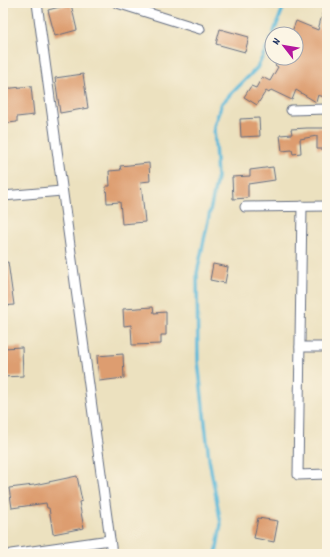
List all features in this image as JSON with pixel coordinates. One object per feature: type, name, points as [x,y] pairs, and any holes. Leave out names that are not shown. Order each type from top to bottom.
[{"type":"street","points":[[37,3],[112,554]]},
{"type":"street","points":[[117,3],[200,29]]},
{"type":"street","points":[[291,110],[327,109]]},
{"type":"street","points":[[3,196],[62,190]]},
{"type":"street","points":[[302,206],[298,474],[327,474]]},
{"type":"street","points":[[245,207],[327,206]]},
{"type":"street","points":[[300,347],[327,347]]},
{"type":"street","points":[[12,554],[110,540]]},
{"type":"building","points":[[71,4],[77,30],[55,36],[48,10]]},
{"type":"building","points":[[324,7],[327,7],[327,98],[318,95],[316,102],[296,90],[292,100],[271,90],[269,93],[266,91],[257,105],[244,97],[251,86],[256,88],[262,77],[270,81],[278,67],[276,66],[304,66],[304,26],[294,26],[296,21],[318,30]]},
{"type":"building","points":[[220,29],[249,37],[245,52],[216,44]]},
{"type":"building","points":[[83,74],[88,108],[60,113],[55,78]]},
{"type":"building","points":[[31,86],[34,115],[17,117],[17,122],[8,123],[7,118],[3,119],[3,89]]},
{"type":"building","points":[[259,118],[260,136],[241,137],[240,119]]},
{"type":"building","points":[[327,128],[327,149],[317,149],[317,136],[300,139],[301,153],[293,154],[292,150],[282,151],[280,135],[292,134],[291,129]]},
{"type":"building","points":[[149,163],[150,181],[141,182],[145,222],[122,224],[120,202],[107,203],[106,186],[110,186],[109,171],[121,170],[120,166]]},
{"type":"building","points":[[273,167],[275,180],[248,184],[248,198],[233,199],[232,177],[250,176],[250,170]]},
{"type":"building","points":[[8,262],[14,305],[3,306],[3,263]]},
{"type":"building","points":[[213,264],[228,267],[225,283],[210,280]]},
{"type":"building","points":[[153,307],[154,313],[166,312],[166,335],[161,335],[161,344],[132,345],[131,325],[124,326],[123,309]]},
{"type":"building","points":[[22,347],[23,376],[3,377],[3,348]]},
{"type":"building","points":[[123,354],[124,378],[99,381],[97,356]]},
{"type":"building","points":[[77,476],[82,501],[79,502],[84,528],[53,534],[49,508],[47,508],[46,503],[12,508],[9,488],[34,485]]},
{"type":"building","points":[[258,518],[278,521],[274,542],[254,538]]},
{"type":"waterway","points":[[276,26],[285,3]]},
{"type":"waterway","points":[[216,554],[221,524],[209,459],[198,361],[197,273],[217,178],[214,126],[222,103],[257,68],[264,54]]}]
